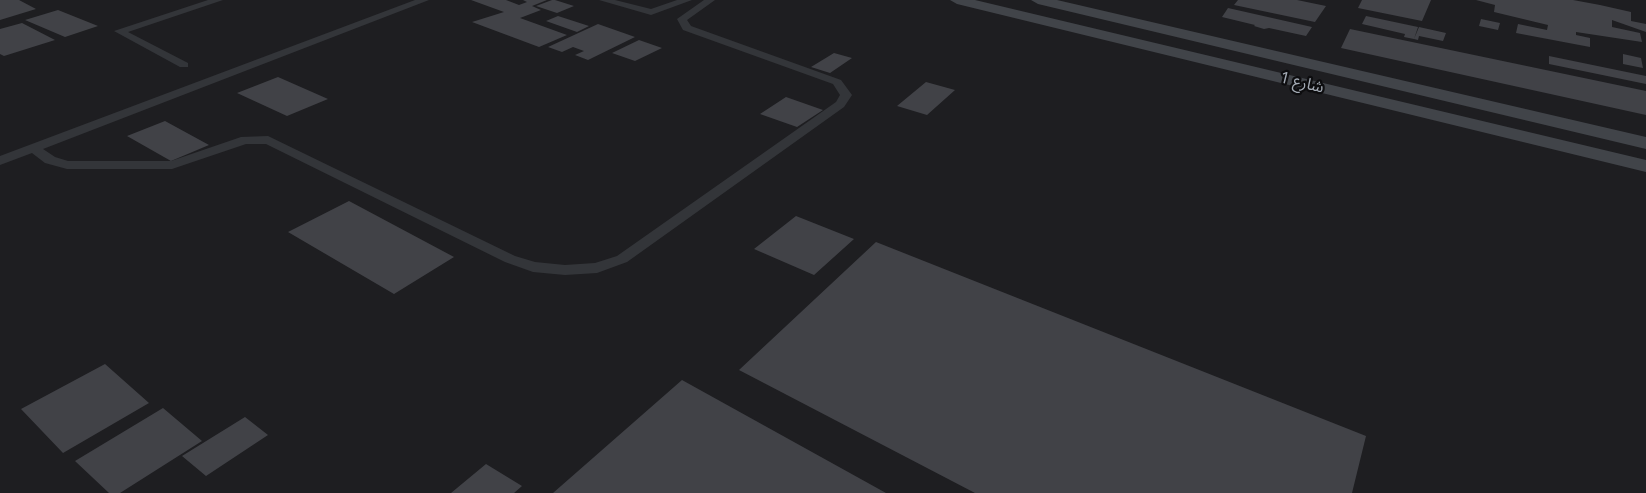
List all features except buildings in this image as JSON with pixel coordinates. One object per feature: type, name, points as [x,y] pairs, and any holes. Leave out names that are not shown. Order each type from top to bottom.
[{"type":"street","points":[[184,65],[118,31],[218,0]]},
{"type":"street","points":[[0,161],[424,0]]},
{"type":"street","points":[[604,0],[651,12],[687,0]]},
{"type":"street","points":[[33,148],[51,160],[67,165],[172,165],[244,140],[268,140],[510,258],[533,267],[565,270],[597,268],[622,259],[840,104],[846,95],[837,82],[687,28],[682,19],[710,0]]},
{"type":"street","name":"شارع 1","points":[[957,0],[1646,166]]},
{"type":"street","name":"شارع 1","points":[[1038,0],[1646,141]]},
{"type":"shaded area","points":[[0,0],[1646,0],[1646,493],[0,493]]}]
